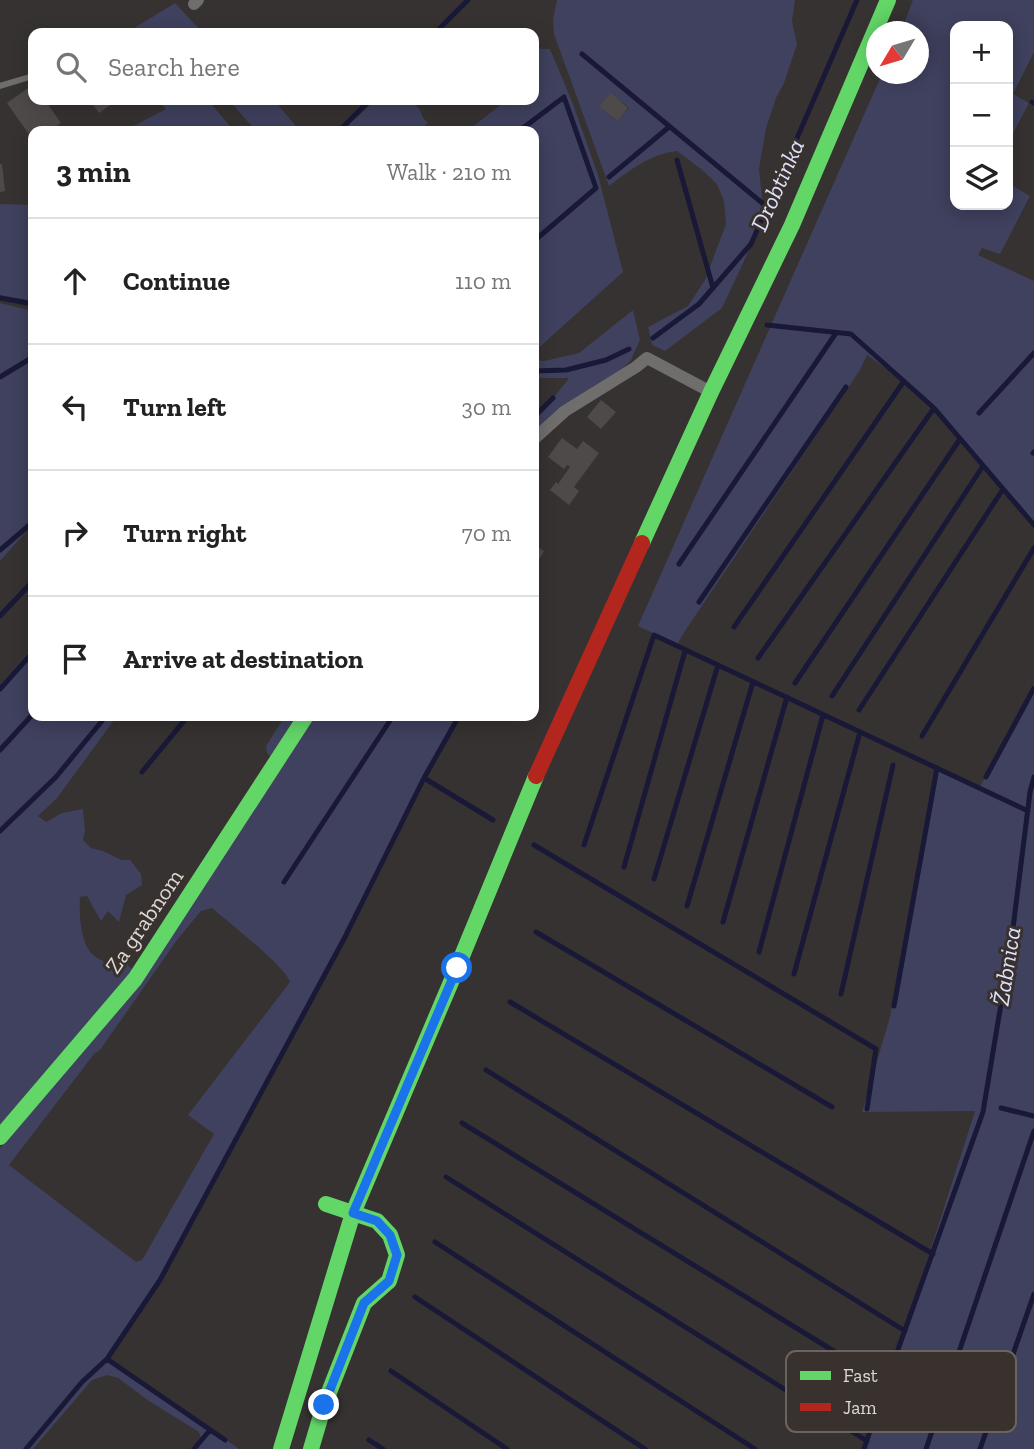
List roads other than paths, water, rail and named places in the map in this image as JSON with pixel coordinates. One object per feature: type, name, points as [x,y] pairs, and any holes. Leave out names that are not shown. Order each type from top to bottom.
[{"type":"main road","points":[[281,1449],[353,1213],[544,755],[710,392],[792,225],[888,0]]},
{"type":"main road","name":"Za grabnom","points":[[0,1137],[135,979],[303,721]]},
{"type":"main road","points":[[311,1449],[324,1405],[364,1303],[389,1281],[397,1255],[390,1235],[377,1221],[326,1204]]},
{"type":"street","points":[[539,434],[565,411],[647,358],[710,392]]},
{"type":"lane","points":[[0,86],[28,78]]},
{"type":"waterway","points":[[440,28],[468,0]]},
{"type":"waterway","name":"Drobtinka","points":[[653,338],[699,304],[751,244],[857,0]]},
{"type":"waterway","points":[[582,54],[767,207]]},
{"type":"waterway","points":[[526,126],[564,97],[596,188],[539,237]]},
{"type":"waterway","points":[[344,126],[365,105]]},
{"type":"waterway","points":[[609,177],[669,127]]},
{"type":"waterway","points":[[677,160],[713,288]]},
{"type":"waterway","points":[[0,298],[28,303]]},
{"type":"waterway","points":[[767,325],[851,334],[934,408],[1034,525]]},
{"type":"waterway","points":[[679,564],[836,333]]},
{"type":"waterway","name":"Drobtinka","points":[[539,371],[566,370],[606,360],[629,349]]},
{"type":"waterway","points":[[979,413],[1034,353]]},
{"type":"waterway","points":[[0,377],[28,360]]},
{"type":"waterway","points":[[734,627],[904,381]]},
{"type":"waterway","points":[[699,602],[846,387]]},
{"type":"waterway","points":[[539,412],[553,398]]},
{"type":"waterway","points":[[758,658],[934,408]]},
{"type":"waterway","points":[[795,683],[960,439]]},
{"type":"waterway","points":[[832,696],[983,466]]},
{"type":"waterway","points":[[859,710],[1003,489]]},
{"type":"waterway","points":[[0,550],[28,526]]},
{"type":"waterway","points":[[922,736],[1034,548]]},
{"type":"waterway","points":[[0,616],[28,586]]},
{"type":"waterway","points":[[584,845],[654,635],[1028,811]]},
{"type":"waterway","points":[[624,867],[685,651]]},
{"type":"waterway","points":[[0,689],[28,658]]},
{"type":"waterway","points":[[654,879],[718,665]]},
{"type":"waterway","points":[[687,906],[753,682]]},
{"type":"waterway","points":[[986,777],[1034,688]]},
{"type":"waterway","points":[[723,922],[787,697]]},
{"type":"waterway","points":[[759,952],[823,715]]},
{"type":"waterway","points":[[0,750],[28,719]]},
{"type":"waterway","name":"Drobtinka","points":[[0,831],[56,777],[102,721]]},
{"type":"waterway","points":[[142,772],[184,721]]},
{"type":"waterway","points":[[284,882],[390,721]]},
{"type":"waterway","points":[[26,1449],[82,1382],[107,1359],[160,1280],[345,937],[424,778],[456,721]]},
{"type":"waterway","points":[[794,974],[860,732]]},
{"type":"waterway","points":[[841,994],[893,765]]},
{"type":"waterway","points":[[894,1006],[937,768]]},
{"type":"waterway","name":"Žabnica","points":[[897,1351],[983,1112],[1011,944],[1034,777]]},
{"type":"waterway","points":[[424,778],[493,820]]},
{"type":"waterway","points":[[534,845],[876,1049],[867,1109]]},
{"type":"waterway","points":[[536,932],[832,1107]]},
{"type":"waterway","points":[[510,1002],[933,1254]]},
{"type":"waterway","points":[[486,1070],[905,1331]]},
{"type":"waterway","points":[[1001,1108],[1034,1116]]},
{"type":"waterway","points":[[462,1123],[834,1351]]},
{"type":"waterway","points":[[959,1351],[1034,1131]]},
{"type":"waterway","points":[[446,1177],[786,1390]]},
{"type":"waterway","points":[[435,1242],[755,1449]]},
{"type":"waterway","points":[[1014,1351],[1034,1294]]},
{"type":"waterway","points":[[415,1297],[645,1449]]},
{"type":"waterway","points":[[107,1359],[225,1440]]},
{"type":"waterway","points":[[391,1371],[507,1449]]},
{"type":"waterway","points":[[194,1449],[210,1430]]},
{"type":"waterway","points":[[853,1432],[867,1441]]},
{"type":"waterway","points":[[864,1449],[870,1432]]},
{"type":"waterway","points":[[926,1449],[932,1432]]},
{"type":"waterway","points":[[980,1449],[986,1432]]},
{"type":"waterway","points":[[369,1440],[383,1449]]}]
